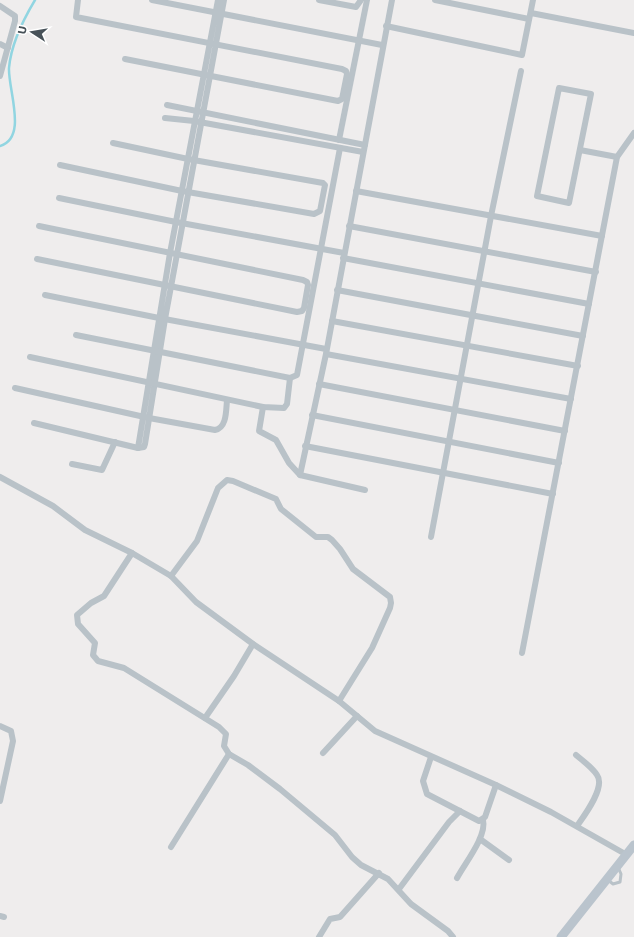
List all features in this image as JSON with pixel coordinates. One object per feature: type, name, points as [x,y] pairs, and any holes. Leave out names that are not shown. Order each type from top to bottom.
[{"type":"street","points":[[78,0],[76,18],[345,70],[347,74],[342,99],[335,101],[126,59]]},
{"type":"street","points":[[152,0],[382,45]]},
{"type":"street","points":[[146,417],[155,385],[157,350],[185,191],[188,159],[197,122],[218,13],[218,0]]},
{"type":"street","points":[[218,13],[224,0]]},
{"type":"street","points":[[319,0],[356,7],[360,5],[361,0]]},
{"type":"street","points":[[339,140],[367,0]]},
{"type":"street","points":[[300,475],[332,321],[382,45],[392,0]]},
{"type":"street","points":[[435,0],[634,33]]},
{"type":"street","points":[[386,26],[522,55],[533,0]]},
{"type":"street","points":[[0,6],[15,16],[0,76]]},
{"type":"street","points":[[0,44],[8,48]]},
{"type":"street","points":[[431,537],[484,251],[521,70]]},
{"type":"street","points":[[559,88],[591,94],[580,150],[569,203],[537,196],[559,88]]},
{"type":"street","points":[[167,105],[365,145]]},
{"type":"street","points":[[165,118],[197,122],[363,152]]},
{"type":"street","points":[[185,191],[196,160],[197,122]]},
{"type":"street","points":[[522,653],[617,157],[634,133]]},
{"type":"street","points":[[60,165],[185,191],[316,214],[320,209],[325,185],[323,183],[188,159],[113,143]]},
{"type":"street","points":[[76,335],[157,350],[290,378],[297,375],[340,148]]},
{"type":"street","points":[[580,150],[617,157]]},
{"type":"street","points":[[356,191],[602,236]]},
{"type":"street","points":[[59,198],[321,248],[344,255],[589,304]]},
{"type":"street","points":[[37,259],[298,312],[302,311],[304,308],[308,284],[303,280],[40,226]]},
{"type":"street","points":[[349,226],[596,272]]},
{"type":"street","points":[[338,290],[583,336]]},
{"type":"street","points":[[45,295],[303,344],[326,351],[571,399]]},
{"type":"street","points":[[332,321],[578,366]]},
{"type":"street","points":[[34,423],[138,448],[144,447],[148,383],[157,350]]},
{"type":"street","points":[[30,357],[263,407],[284,408],[287,404],[290,378]]},
{"type":"street","points":[[319,384],[565,430]]},
{"type":"street","points":[[15,388],[146,417],[215,430],[220,429],[223,426],[227,400]]},
{"type":"street","points":[[263,407],[259,431],[276,440],[289,463],[300,475],[365,490]]},
{"type":"street","points":[[312,415],[559,463]]},
{"type":"street","points":[[72,464],[102,470],[115,442]]},
{"type":"street","points":[[305,446],[553,494]]},
{"type":"street","points":[[0,478],[53,506],[85,530],[132,553],[172,576],[196,602],[253,644],[339,701],[375,731],[431,758],[496,785],[577,826],[627,855]]},
{"type":"street","points":[[172,576],[197,541],[218,488],[222,482],[227,480],[233,481],[276,499],[281,509],[316,537],[328,538],[332,540],[340,549],[353,569],[390,597],[390,608],[372,648],[339,701]]},
{"type":"street","points":[[132,553],[104,596],[84,608],[77,615],[77,622],[95,643],[93,654],[98,661],[124,668],[205,718],[226,734],[224,746],[229,754],[273,783],[330,830],[352,857],[361,865],[379,873],[399,888],[411,904],[453,937]]},
{"type":"street","points":[[205,718],[234,676],[253,644]]},
{"type":"street","points":[[323,753],[357,716]]},
{"type":"street","points":[[0,726],[11,731],[13,741],[0,801]]},
{"type":"street","points":[[172,847],[229,754]]},
{"type":"street","points":[[576,755],[598,776],[599,782],[592,803],[577,826]]},
{"type":"street","points":[[431,758],[423,781],[427,794],[479,821],[483,820]]},
{"type":"street","points":[[457,878],[480,839],[483,830],[483,820],[496,785]]},
{"type":"street","points":[[399,888],[449,822],[460,811]]},
{"type":"street","points":[[480,839],[509,860]]},
{"type":"street","points":[[561,937],[608,880],[634,845]]},
{"type":"street","points":[[319,937],[330,919],[340,917],[379,873]]},
{"type":"waterway","points":[[0,146],[8,141],[13,134],[15,124],[15,112],[9,77],[12,50],[22,24],[35,0]]}]
